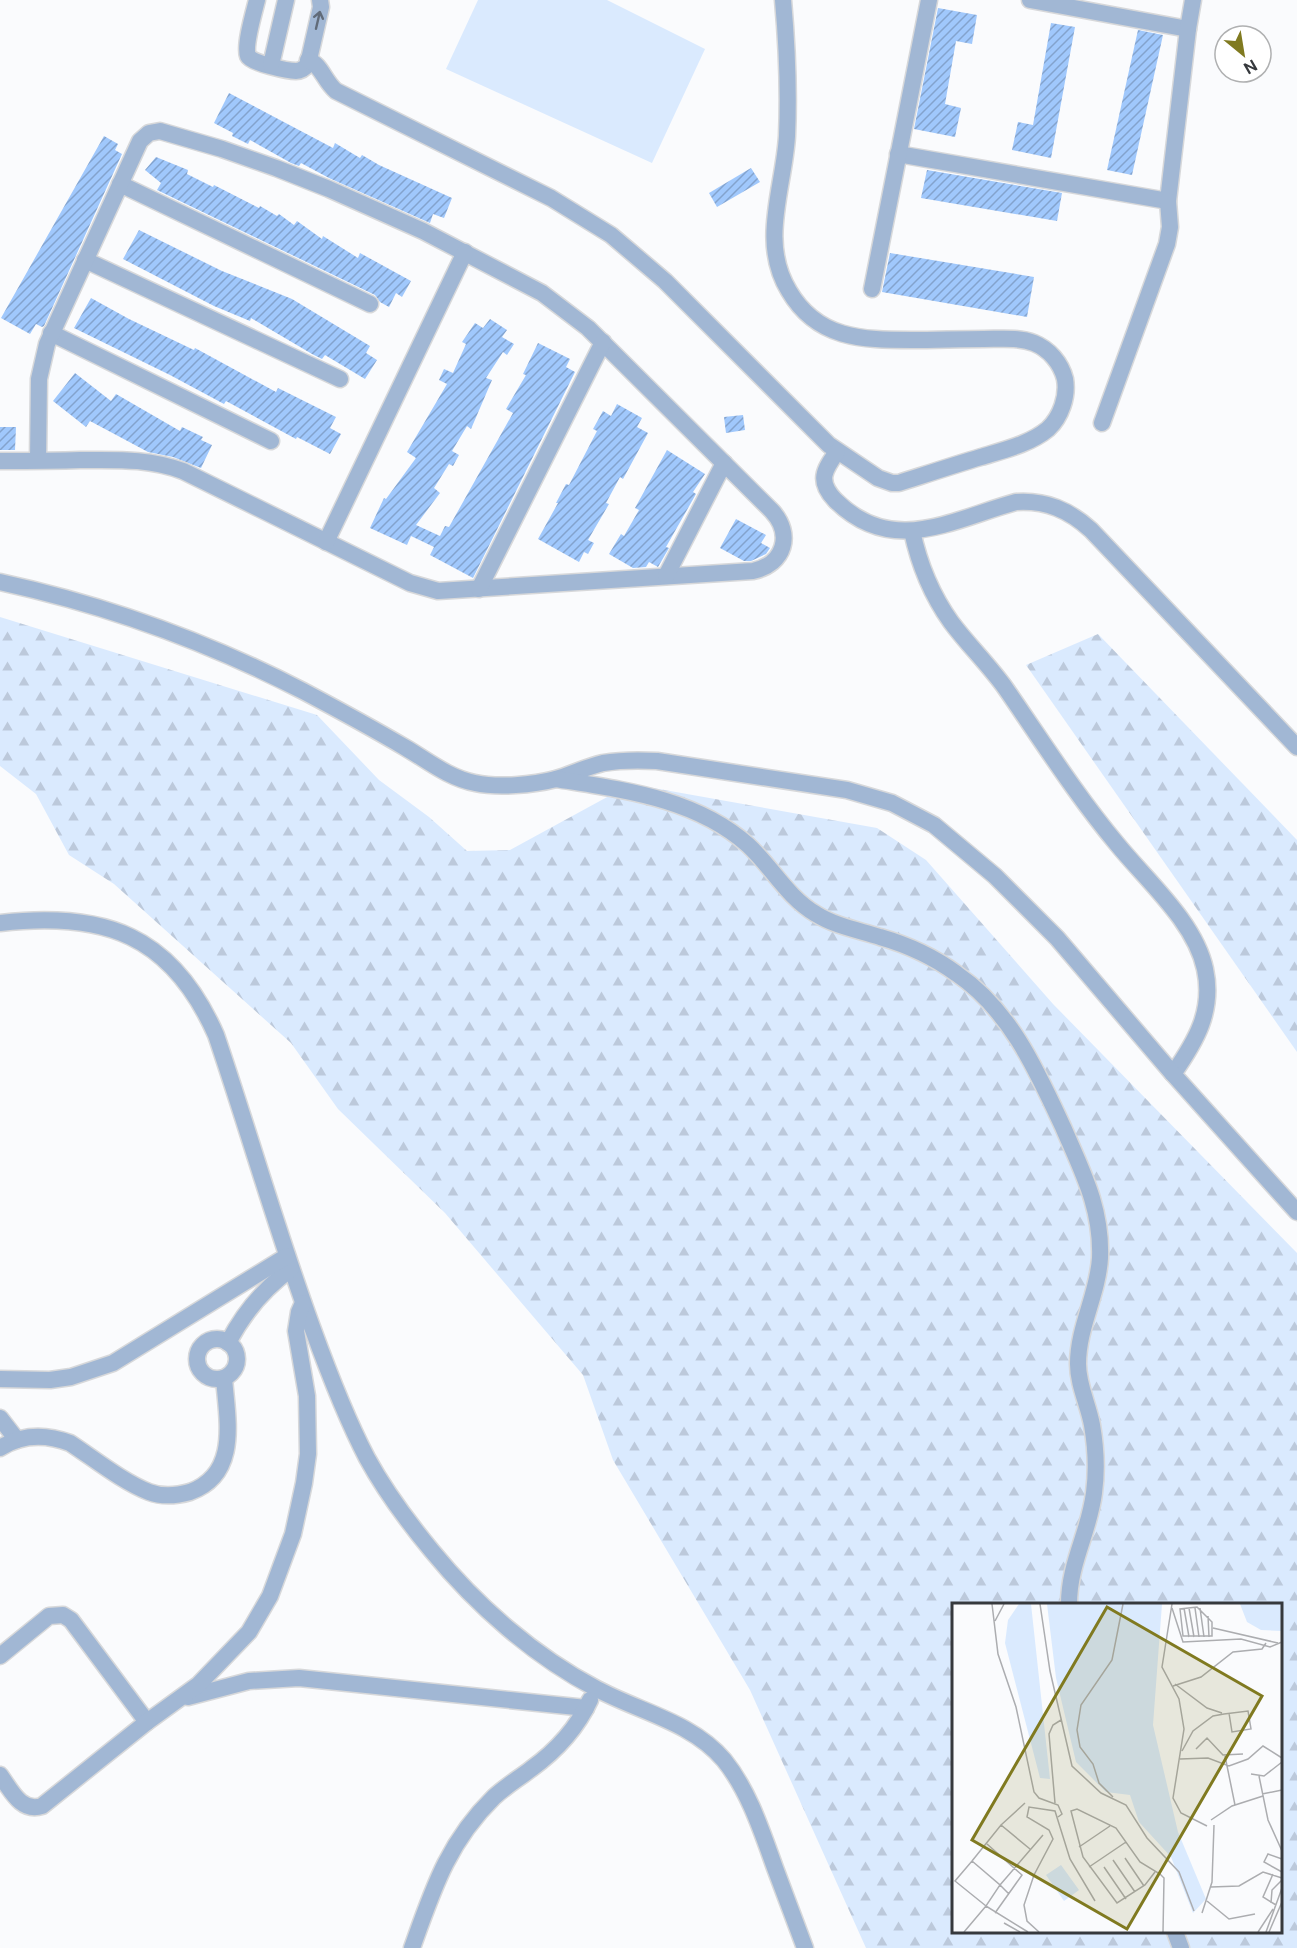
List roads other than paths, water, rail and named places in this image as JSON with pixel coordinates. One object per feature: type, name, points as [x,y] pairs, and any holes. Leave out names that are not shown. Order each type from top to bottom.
[{"type":"street","points":[[257,0],[248,56],[255,62],[300,71],[306,67],[308,60],[321,7],[320,0]]},
{"type":"street","points":[[271,65],[286,0]]},
{"type":"street","points":[[308,60],[318,65],[324,79],[336,91],[551,198],[611,235],[665,281],[821,438],[837,452],[885,481],[899,483],[1015,446],[1049,428],[1061,411],[1066,391],[1065,381],[1058,362],[1051,354],[1034,343],[1014,339],[891,340],[853,337],[825,327],[814,320],[794,300],[782,278],[776,259],[774,241],[775,215],[786,149],[788,115],[787,40],[783,0]]},
{"type":"street","points":[[872,289],[929,0]]},
{"type":"street","points":[[1030,0],[1188,29]]},
{"type":"street","points":[[1102,423],[1167,244],[1170,227],[1168,201],[1193,0]]},
{"type":"street","points":[[0,461],[38,461],[130,459],[165,465],[183,471],[419,587],[438,591],[753,571],[768,566],[779,555],[784,540],[784,532],[777,517],[603,342],[573,315],[542,293],[465,252],[329,189],[222,149],[160,131],[149,133],[140,141],[51,333],[43,355],[39,379],[38,461]]},
{"type":"street","points":[[898,154],[1168,201]]},
{"type":"street","points":[[120,184],[369,304]]},
{"type":"street","points":[[326,542],[465,252]]},
{"type":"street","points":[[85,260],[340,379]]},
{"type":"street","points":[[51,333],[271,441]]},
{"type":"street","points":[[479,589],[603,342]]},
{"type":"street","points":[[837,452],[826,468],[824,475],[826,489],[845,510],[867,523],[895,531],[925,529],[1016,502],[1046,504],[1073,515],[1091,530],[1297,747]]},
{"type":"street","points":[[666,576],[724,463]]},
{"type":"street","points":[[912,531],[922,570],[952,623],[1003,685],[1074,789],[1107,832],[1176,912],[1195,940],[1208,982],[1207,1009],[1200,1032],[1173,1074]]},
{"type":"street","points":[[0,582],[106,610],[209,646],[328,705],[456,777],[471,782],[498,786],[555,779],[605,763],[657,761],[848,790],[870,795],[914,813],[956,841],[1027,906],[1297,1212]]},
{"type":"street","points":[[555,779],[665,800],[709,818],[748,845],[796,899],[816,914],[839,925],[921,952],[976,988],[992,1005],[1024,1049],[1048,1092],[1090,1190],[1100,1238],[1097,1280],[1081,1336],[1078,1366],[1082,1393],[1091,1423],[1096,1459],[1095,1477],[1090,1515],[1073,1566],[1069,1603]]},
{"type":"street","points":[[0,922],[58,921],[113,928],[154,950],[178,972],[199,1001],[216,1035],[303,1304],[340,1402],[368,1458],[410,1523],[458,1581],[504,1625],[540,1653],[596,1689],[691,1732],[708,1744],[724,1760],[740,1785],[756,1819],[805,1948]]},
{"type":"street","points":[[228,1342],[237,1325],[289,1263]]},
{"type":"street","points":[[0,1379],[50,1380],[71,1377],[113,1363],[289,1263]]},
{"type":"street","points":[[0,1775],[20,1803],[30,1808],[42,1806],[147,1722],[176,1702],[218,1666],[249,1632],[270,1596],[287,1555],[298,1512],[308,1454],[307,1396],[296,1331],[299,1312],[303,1304]]},
{"type":"street","points":[[215,1339],[228,1342],[236,1352],[234,1371],[224,1378],[211,1379],[205,1376],[200,1370],[197,1357],[199,1351],[208,1341],[215,1339]]},
{"type":"street","points":[[0,1448],[17,1440],[40,1436],[60,1439],[142,1489],[162,1495],[183,1494],[194,1490],[211,1478],[227,1451],[228,1430],[224,1378]]},
{"type":"street","points":[[0,1418],[17,1440]]},
{"type":"street","points":[[0,1656],[49,1616],[63,1615],[71,1620],[147,1722]]},
{"type":"street","points":[[176,1702],[200,1693],[249,1681],[299,1678],[586,1708]]},
{"type":"street","points":[[412,1948],[440,1872],[466,1829],[495,1796],[546,1757],[561,1742],[586,1708],[596,1689]]},
{"type":"street","points":[[1175,1933],[1181,1948]]}]
